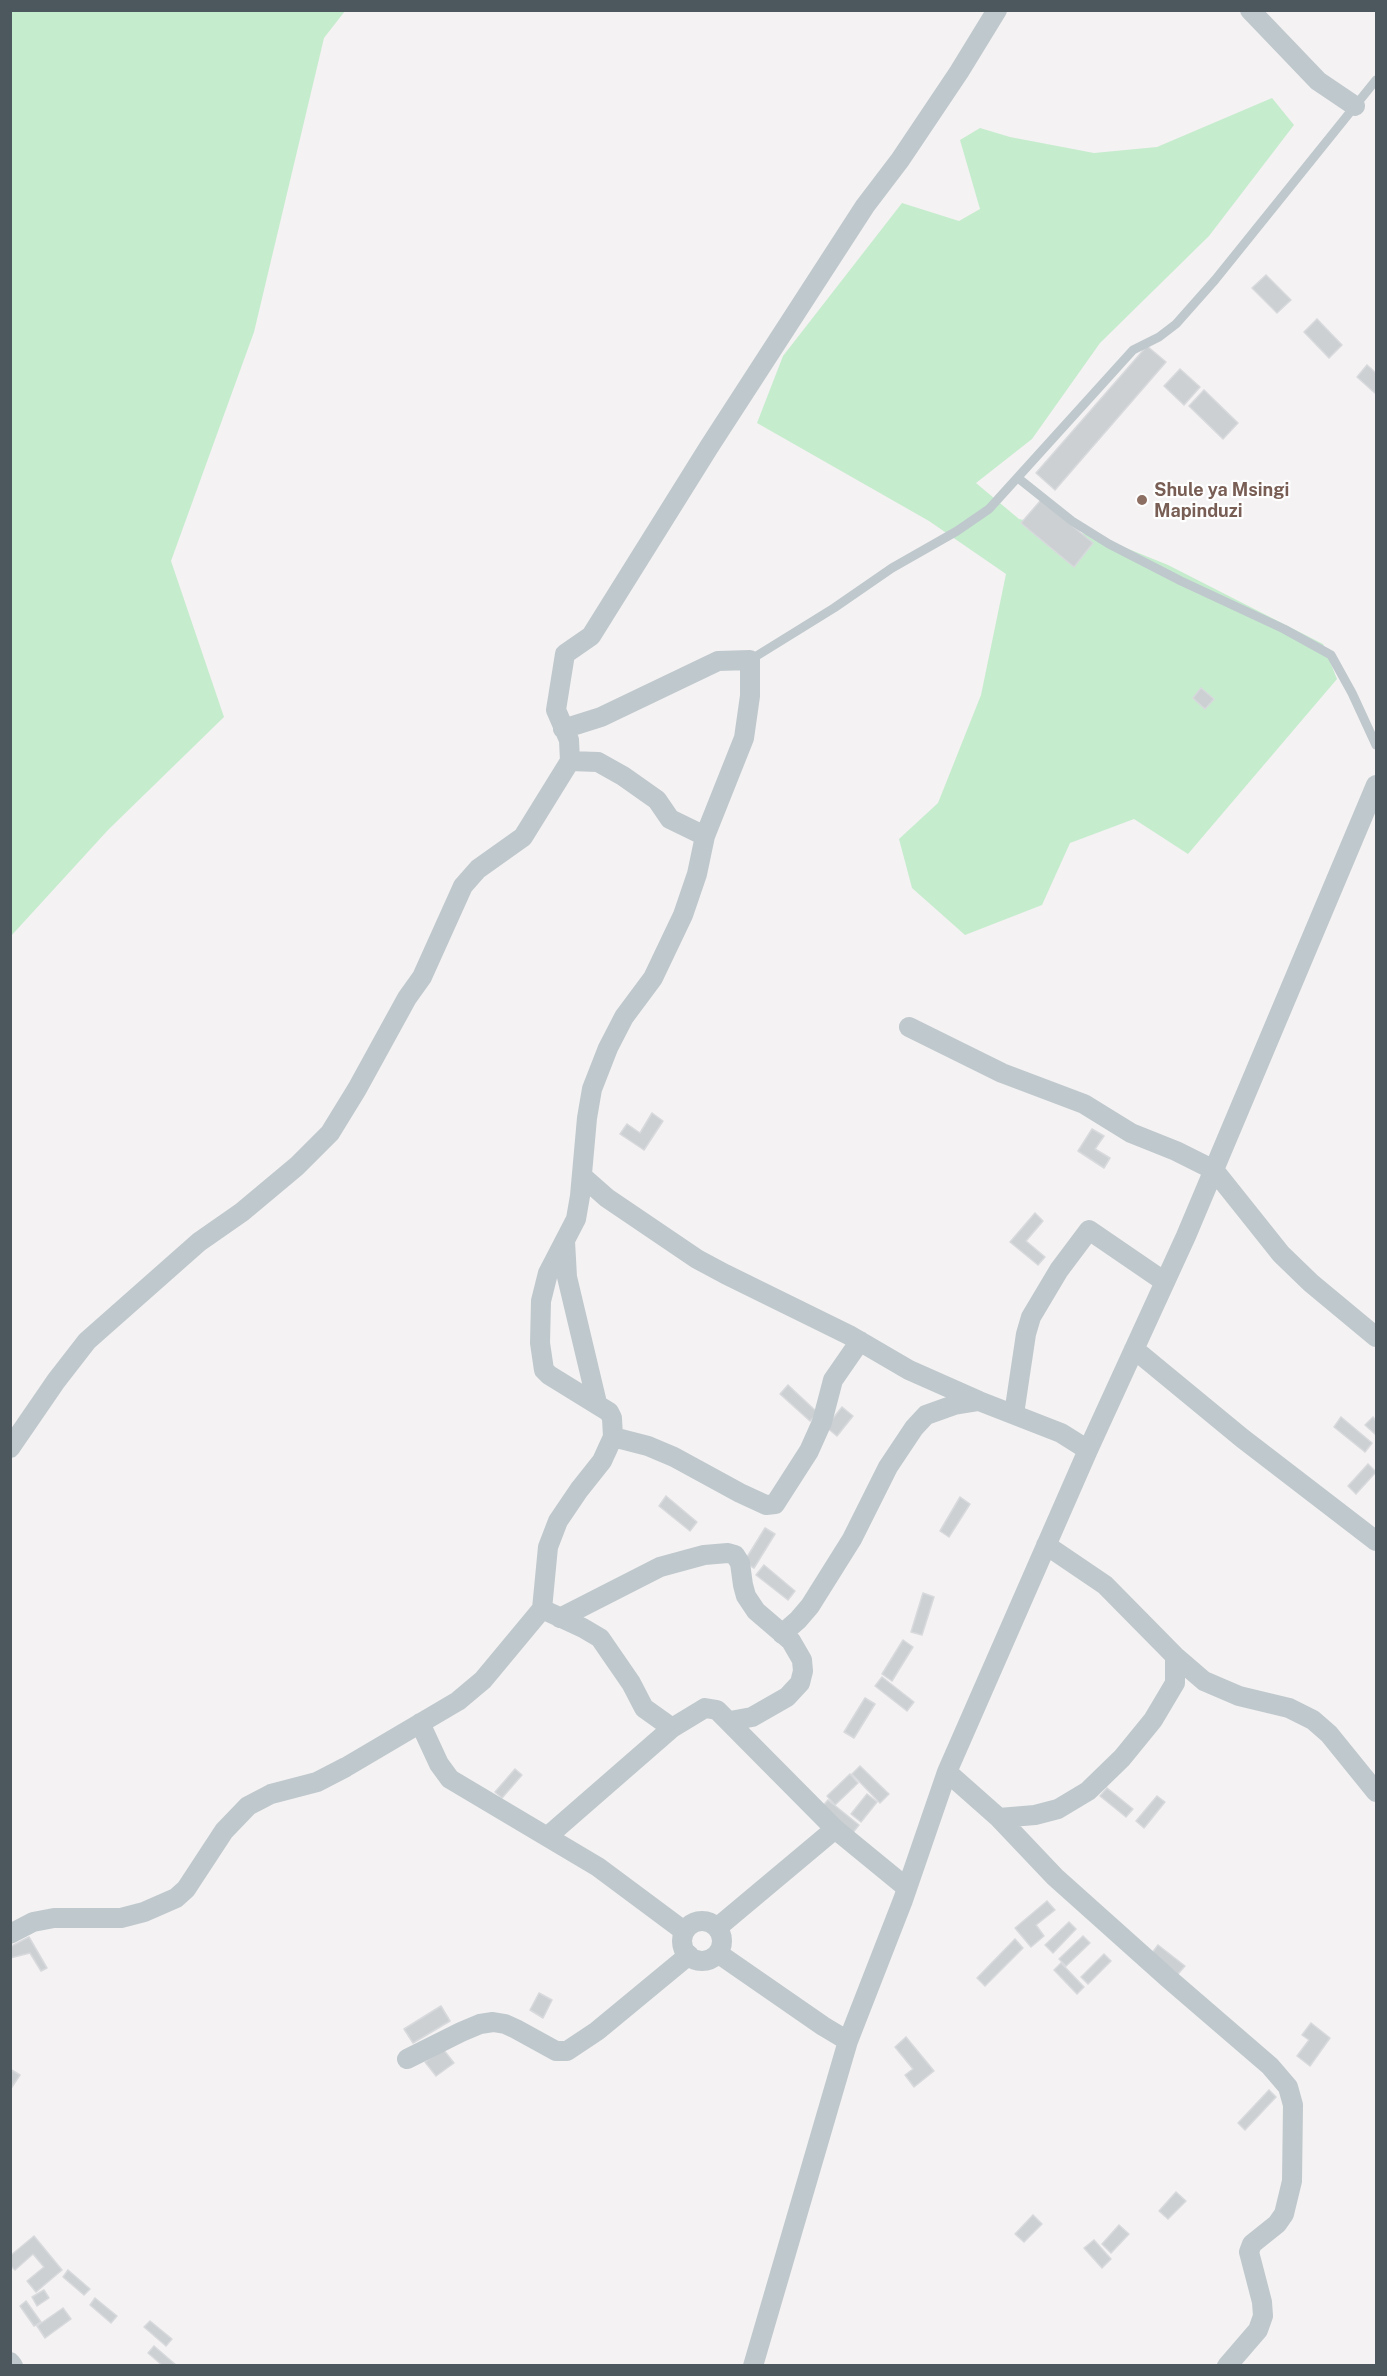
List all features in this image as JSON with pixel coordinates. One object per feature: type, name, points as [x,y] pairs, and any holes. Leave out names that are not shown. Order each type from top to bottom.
[{"type":"street","points":[[10,1448],[87,1341],[199,1242],[243,1212],[297,1166],[330,1133],[407,998],[422,977],[463,886],[478,869],[523,837],[570,761],[568,740],[556,710],[566,654],[591,636],[709,447],[865,206],[953,81],[997,10]]},
{"type":"street","points":[[1250,10],[1318,81],[1355,106]]},
{"type":"street","points":[[10,1934],[33,1922],[54,1918],[121,1918],[162,1906],[186,1889],[224,1831],[248,1806],[272,1794],[317,1782],[393,1741],[458,1701],[483,1680],[542,1609],[548,1547],[558,1521],[602,1461],[613,1437],[612,1418],[609,1412],[544,1370],[540,1343],[541,1300],[548,1272],[576,1219],[592,1089],[608,1048],[624,1017],[667,953],[697,874],[705,836],[744,738],[750,696],[750,660],[718,661],[601,717],[563,729]]},
{"type":"street","points":[[570,761],[598,762],[657,800],[670,819],[705,836]]},
{"type":"street","points":[[753,2366],[848,2042],[907,1888],[946,1772],[1214,1170],[1377,785]]},
{"type":"street","points":[[909,1027],[1002,1073],[1084,1104],[1131,1133],[1176,1151],[1214,1170],[1281,1254],[1311,1284],[1377,1337]]},
{"type":"street","points":[[582,1176],[607,1198],[697,1259],[860,1341],[909,1370],[979,1401],[1061,1433],[1088,1450]]},
{"type":"street","points":[[1014,1414],[1026,1334],[1031,1317],[1059,1270],[1089,1230],[1165,1282]]},
{"type":"street","points":[[565,1241],[567,1277],[597,1403]]},
{"type":"street","points":[[613,1437],[648,1446],[766,1505],[775,1504],[809,1451],[822,1422],[833,1380],[860,1341]]},
{"type":"street","points":[[1134,1349],[1242,1438],[1377,1541]]},
{"type":"street","points":[[782,1634],[810,1606],[852,1539],[888,1467],[914,1428],[926,1415],[954,1405],[979,1401]]},
{"type":"street","points":[[1046,1545],[1105,1585],[1175,1656],[1204,1681],[1223,1690],[1289,1708],[1313,1720],[1329,1734],[1377,1792]]},
{"type":"street","points":[[560,1618],[660,1567],[704,1555],[728,1553],[735,1555],[740,1563],[743,1586],[751,1604],[791,1641],[802,1660],[803,1671],[800,1683],[787,1697],[753,1717],[730,1721]]},
{"type":"street","points":[[542,1609],[600,1638],[625,1674],[644,1708],[672,1728]]},
{"type":"street","points":[[999,1818],[1035,1815],[1058,1809],[1088,1791],[1122,1758],[1153,1720],[1175,1683],[1175,1656]]},
{"type":"street","points":[[548,1836],[672,1728],[705,1708],[717,1710],[730,1721],[835,1829],[907,1888]]},
{"type":"street","points":[[420,1723],[439,1764],[450,1779],[598,1867],[684,1931]]},
{"type":"street","points":[[946,1772],[999,1818],[1055,1877],[1270,2066],[1288,2087],[1293,2105],[1292,2181],[1284,2214],[1277,2224],[1252,2244],[1249,2252],[1262,2302],[1263,2316],[1258,2330],[1227,2366]]},
{"type":"street","points":[[718,1927],[835,1829]]},
{"type":"street","points":[[708,1920],[718,1927],[722,1935],[719,1954],[710,1960],[701,1962],[689,1955],[681,1942],[684,1931],[691,1923],[708,1920]]},
{"type":"street","points":[[719,1954],[848,2042]]},
{"type":"street","points":[[407,2059],[460,2032],[480,2024],[493,2022],[516,2029],[556,2051],[567,2051],[597,2031],[689,1955]]},
{"type":"lane","points":[[750,660],[834,608],[892,568],[957,531],[989,509],[1133,350],[1159,337],[1176,324],[1215,280],[1377,80]]},
{"type":"lane","points":[[1018,478],[1072,521],[1109,544],[1181,581],[1284,629],[1331,655],[1377,745]]},
{"type":"green space","points":[[11,10],[345,11],[324,38],[254,332],[171,561],[224,717],[108,830],[11,936]]},
{"type":"green space","points":[[1272,98],[1294,125],[1209,236],[1100,343],[1032,439],[976,483],[1019,519],[1099,537],[1168,565],[1323,644],[1337,679],[1188,854],[1134,819],[1070,843],[1042,905],[965,935],[912,888],[899,839],[938,803],[981,695],[1006,574],[929,521],[757,423],[783,356],[902,203],[959,221],[980,209],[960,140],[980,128],[1010,137],[1094,153],[1157,147]]},
{"type":"building","points":[[1266,275],[1291,300],[1277,313],[1252,288]]},
{"type":"building","points":[[1317,319],[1342,345],[1329,358],[1304,332]]},
{"type":"building","points":[[1147,346],[1166,362],[1055,490],[1036,473]]},
{"type":"building","points":[[1367,365],[1376,373],[1376,394],[1357,377]]},
{"type":"building","points":[[1180,369],[1200,387],[1184,405],[1164,386]]},
{"type":"building","points":[[1204,390],[1238,423],[1223,439],[1189,406]]},
{"type":"building","points":[[1041,500],[1093,543],[1074,567],[1021,523]]},
{"type":"building","points":[[1201,688],[1214,699],[1205,709],[1193,698]]},
{"type":"building","points":[[652,1113],[663,1121],[644,1150],[620,1134],[627,1124],[640,1133]]},
{"type":"building","points":[[1092,1129],[1104,1136],[1095,1149],[1110,1158],[1104,1168],[1078,1151]]},
{"type":"building","points":[[1035,1213],[1043,1221],[1026,1241],[1045,1257],[1038,1265],[1010,1242]]},
{"type":"building","points":[[788,1385],[818,1413],[810,1421],[780,1394]]},
{"type":"building","points":[[842,1407],[853,1416],[837,1436],[826,1427]]},
{"type":"building","points":[[1341,1417],[1372,1443],[1365,1452],[1334,1427]]},
{"type":"building","points":[[1373,1417],[1376,1421],[1376,1435],[1365,1425]]},
{"type":"building","points":[[1368,1464],[1376,1472],[1356,1494],[1348,1486]]},
{"type":"building","points":[[666,1496],[697,1522],[690,1531],[659,1506]]},
{"type":"building","points":[[960,1497],[970,1504],[949,1537],[940,1531]]},
{"type":"building","points":[[765,1528],[775,1534],[754,1568],[744,1562]]},
{"type":"building","points":[[764,1565],[795,1591],[788,1600],[756,1575]]},
{"type":"building","points":[[923,1593],[934,1597],[922,1635],[911,1632]]},
{"type":"building","points":[[903,1640],[913,1647],[892,1681],[882,1674]]},
{"type":"building","points":[[882,1677],[914,1702],[907,1711],[875,1686]]},
{"type":"building","points":[[865,1698],[875,1704],[854,1738],[844,1732]]},
{"type":"building","points":[[860,1766],[889,1794],[880,1803],[852,1774]]},
{"type":"building","points":[[515,1769],[522,1775],[502,1798],[495,1792]]},
{"type":"building","points":[[850,1774],[858,1783],[835,1805],[827,1796]]},
{"type":"building","points":[[1107,1788],[1133,1809],[1126,1817],[1100,1796]]},
{"type":"building","points":[[867,1794],[877,1802],[861,1822],[851,1814]]},
{"type":"building","points":[[1157,1796],[1165,1802],[1144,1828],[1136,1821]]},
{"type":"building","points":[[828,1800],[859,1825],[851,1835],[820,1809]]},
{"type":"building","points":[[1047,1901],[1055,1910],[1036,1925],[1044,1936],[1031,1947],[1015,1928]]},
{"type":"building","points":[[1069,1922],[1076,1929],[1053,1953],[1045,1945]]},
{"type":"building","points":[[1083,1936],[1090,1943],[1066,1966],[1059,1959]]},
{"type":"building","points":[[29,1937],[47,1968],[41,1971],[30,1953],[10,1958],[10,1947]]},
{"type":"building","points":[[1015,1939],[1023,1948],[985,1986],[977,1978]]},
{"type":"building","points":[[1158,1945],[1185,1966],[1178,1974],[1152,1953]]},
{"type":"building","points":[[1104,1954],[1111,1961],[1088,1984],[1081,1977]]},
{"type":"building","points":[[1061,1963],[1084,1987],[1077,1994],[1054,1970]]},
{"type":"building","points":[[539,1993],[552,2000],[543,2018],[530,2010]]},
{"type":"building","points":[[441,2006],[450,2021],[413,2043],[404,2029]]},
{"type":"building","points":[[1311,2023],[1330,2038],[1310,2066],[1297,2056],[1309,2040],[1302,2035]]},
{"type":"building","points":[[906,2037],[934,2071],[914,2087],[905,2075],[913,2069],[895,2047]]},
{"type":"building","points":[[443,2049],[454,2063],[436,2076],[425,2062]]},
{"type":"building","points":[[10,2069],[20,2075],[10,2090]]},
{"type":"building","points":[[1269,2090],[1276,2097],[1245,2130],[1238,2123]]},
{"type":"building","points":[[1176,2192],[1186,2201],[1168,2219],[1159,2211]]},
{"type":"building","points":[[1033,2215],[1042,2224],[1024,2242],[1015,2234]]},
{"type":"building","points":[[1119,2225],[1129,2234],[1111,2253],[1102,2244]]},
{"type":"building","points":[[34,2236],[62,2270],[36,2292],[27,2281],[44,2267],[33,2254],[15,2270],[10,2265],[10,2256]]},
{"type":"building","points":[[1094,2240],[1111,2259],[1102,2268],[1084,2248]]},
{"type":"building","points":[[68,2270],[90,2289],[84,2295],[63,2277]]},
{"type":"building","points":[[44,2290],[49,2298],[37,2306],[32,2297]]},
{"type":"building","points":[[95,2298],[117,2316],[111,2323],[90,2305]]},
{"type":"building","points":[[26,2301],[41,2322],[34,2326],[20,2306]]},
{"type":"building","points":[[63,2308],[71,2319],[45,2338],[37,2326]]},
{"type":"building","points":[[150,2321],[172,2339],[166,2346],[144,2327]]},
{"type":"building","points":[[154,2346],[176,2365],[163,2366],[148,2353]]},
{"type":"place","name":"Shule ya Msingi Mapinduzi","points":[[1142,500]]}]
